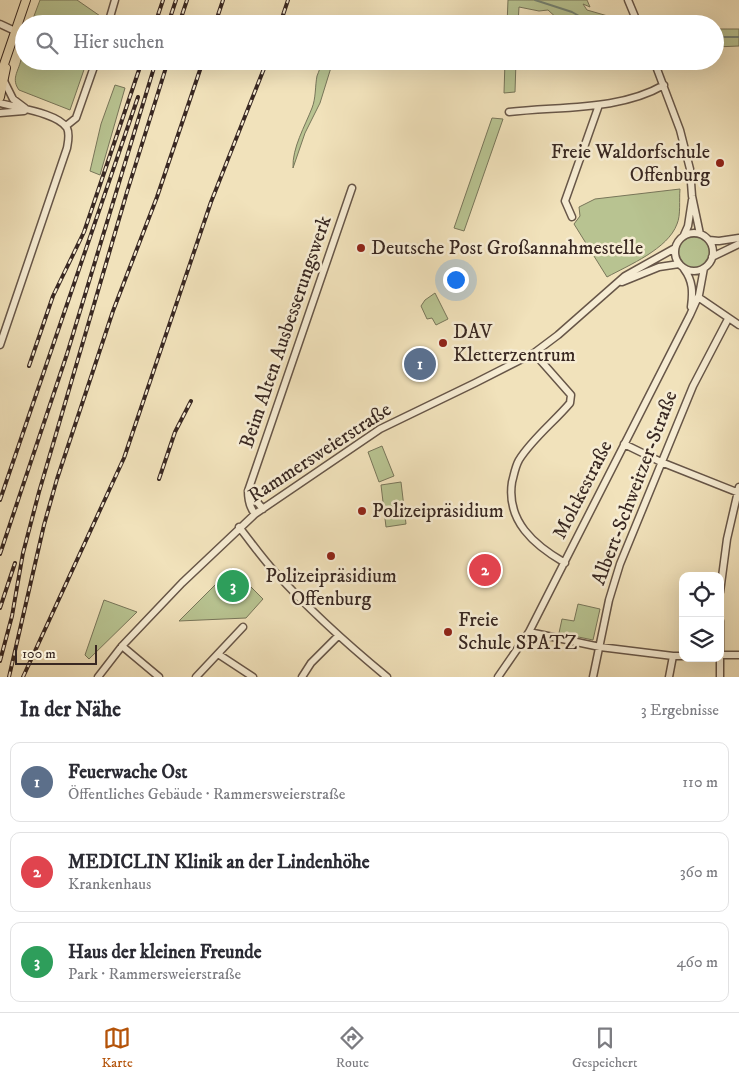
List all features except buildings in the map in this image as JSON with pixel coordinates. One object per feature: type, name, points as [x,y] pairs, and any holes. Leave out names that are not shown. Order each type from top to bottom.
[{"type":"main road","points":[[21,15],[26,0]]},
{"type":"main road","points":[[0,97],[2,78],[15,31]]},
{"type":"street","points":[[111,15],[116,0]]},
{"type":"street","points":[[628,0],[634,15]]},
{"type":"street","points":[[0,24],[15,31]]},
{"type":"street","points":[[66,126],[76,118],[93,70]]},
{"type":"street","points":[[658,70],[680,130],[690,169],[692,196],[700,234]]},
{"type":"street","points":[[2,78],[12,99],[30,111]]},
{"type":"street","points":[[510,112],[599,104],[633,98],[664,85]]},
{"type":"street","points":[[0,103],[58,120],[66,126],[68,138],[67,148],[2,330],[0,345]]},
{"type":"street","points":[[572,217],[565,201],[599,104]]},
{"type":"street","points":[[0,113],[30,111]]},
{"type":"street","name":"Beim Alten Ausbesserungswerk","points":[[255,514],[248,499],[250,486],[352,188]]},
{"type":"street","points":[[692,196],[688,226],[675,248],[675,256],[681,266],[694,271],[704,268],[712,257],[712,246],[709,240]]},
{"type":"street","points":[[684,235],[700,234],[709,240],[719,241],[739,238]]},
{"type":"street","points":[[712,257],[739,244]]},
{"type":"street","name":"Rammersweierstraße","points":[[98,677],[122,646],[185,580],[239,527],[255,514],[380,429],[534,353],[558,335],[626,276],[675,248]]},
{"type":"street","name":"Rammersweierstraße","points":[[618,284],[659,267],[681,266]]},
{"type":"street","name":"Moltkestraße","points":[[681,266],[691,279],[693,294],[690,315]]},
{"type":"street","name":"Moltkestraße","points":[[498,677],[529,632],[690,315],[698,297],[704,268]]},
{"type":"street","points":[[698,297],[739,325]]},
{"type":"street","name":"Albert-Schweitzer-Straße","points":[[593,677],[620,564],[693,386],[728,319]]},
{"type":"street","points":[[534,353],[571,395],[570,403],[535,440],[518,462],[512,481],[512,499],[518,520],[532,541],[564,563]]},
{"type":"street","points":[[624,444],[661,462],[739,491],[725,548],[722,572]]},
{"type":"street","points":[[250,486],[252,496],[263,509]]},
{"type":"street","points":[[239,527],[274,571],[338,636],[387,677]]},
{"type":"street","points":[[196,677],[243,627]]},
{"type":"street","points":[[529,632],[600,647],[679,656]]},
{"type":"street","points":[[302,677],[311,663],[338,636]]},
{"type":"street","points":[[122,646],[160,677]]},
{"type":"street","points":[[218,654],[254,677]]},
{"type":"street","points":[[724,655],[739,656]]},
{"type":"street","points":[[669,677],[673,656]]},
{"type":"street","points":[[720,677],[721,662]]},
{"type":"green space","points":[[40,0],[77,0],[99,15],[34,15]]},
{"type":"green space","points":[[508,0],[587,0],[590,7],[583,4],[587,10],[604,15],[553,15],[548,10],[539,11],[519,7],[519,15],[507,15]]},
{"type":"green space","points":[[724,29],[739,29],[739,46],[724,47]]},
{"type":"green space","points":[[18,70],[84,70],[70,110],[19,90],[15,79]]},
{"type":"green space","points":[[319,70],[330,70],[320,103],[305,133],[293,168],[297,145],[313,104]]},
{"type":"green space","points":[[505,70],[516,70],[515,92],[504,93]]},
{"type":"green space","points":[[115,85],[125,88],[100,175],[90,171],[101,124]]},
{"type":"green space","points":[[492,118],[503,119],[464,231],[454,228]]},
{"type":"green space","points":[[680,189],[679,216],[672,233],[657,249],[607,277],[574,224],[580,216],[579,207],[595,199]]},
{"type":"green space","points":[[694,237],[700,238],[705,242],[709,247],[709,259],[705,264],[700,268],[694,269],[688,268],[683,264],[679,259],[678,253],[679,247],[683,242],[688,238]]},
{"type":"green space","points":[[435,293],[448,319],[436,325],[432,318],[427,319],[421,306],[425,300]]},
{"type":"green space","points":[[382,446],[394,476],[379,482],[368,452]]},
{"type":"green space","points":[[401,482],[406,524],[386,527],[381,485]]},
{"type":"green space","points":[[232,568],[263,599],[246,618],[179,621]]},
{"type":"green space","points":[[104,600],[137,612],[89,659],[85,655]]},
{"type":"green space","points":[[578,604],[600,609],[593,640],[559,633],[562,619],[574,621]]},
{"type":"waterway","points":[[535,0],[577,15]]},
{"type":"waterway","points":[[724,37],[739,37]]},
{"type":"railway","points":[[158,15],[163,0]]},
{"type":"railway","points":[[171,15],[176,0]]},
{"type":"railway","points":[[182,15],[187,0]]},
{"type":"railway","points":[[218,15],[223,0]]},
{"type":"railway","points":[[283,15],[288,0]]},
{"type":"railway","points":[[29,366],[53,296],[84,232],[139,70]]},
{"type":"railway","points":[[0,554],[67,354],[153,70]]},
{"type":"railway","points":[[0,661],[12,616],[23,553],[39,492],[127,192],[165,70]]},
{"type":"railway","points":[[9,677],[44,525],[57,479],[113,311],[157,197],[200,70]]},
{"type":"railway","points":[[23,677],[124,458],[211,202],[263,70]]},
{"type":"railway","points":[[0,500],[138,97]]},
{"type":"railway","points":[[159,479],[175,432],[191,401]]},
{"type":"railway","points":[[0,608],[15,563]]},
{"type":"place","name":"Freie Waldorfschule Offenburg","points":[[720,163]]},
{"type":"place","name":"Deutsche Post Großannahmestelle","points":[[361,248]]},
{"type":"place","name":"DAV Kletterzentrum","points":[[443,343]]},
{"type":"place","name":"Feuerwache Ost","points":[[420,364]]},
{"type":"place","name":"Polizeipräsidium","points":[[362,511]]},
{"type":"place","name":"Polizeipräsidium Offenburg","points":[[331,556]]},
{"type":"place","name":"MEDICLIN Klinik an der Lindenhöhe","points":[[485,570]]},
{"type":"place","name":"Haus der kleinen Freunde","points":[[233,586]]},
{"type":"place","name":"Freie Schule SPATZ","points":[[448,632]]}]
